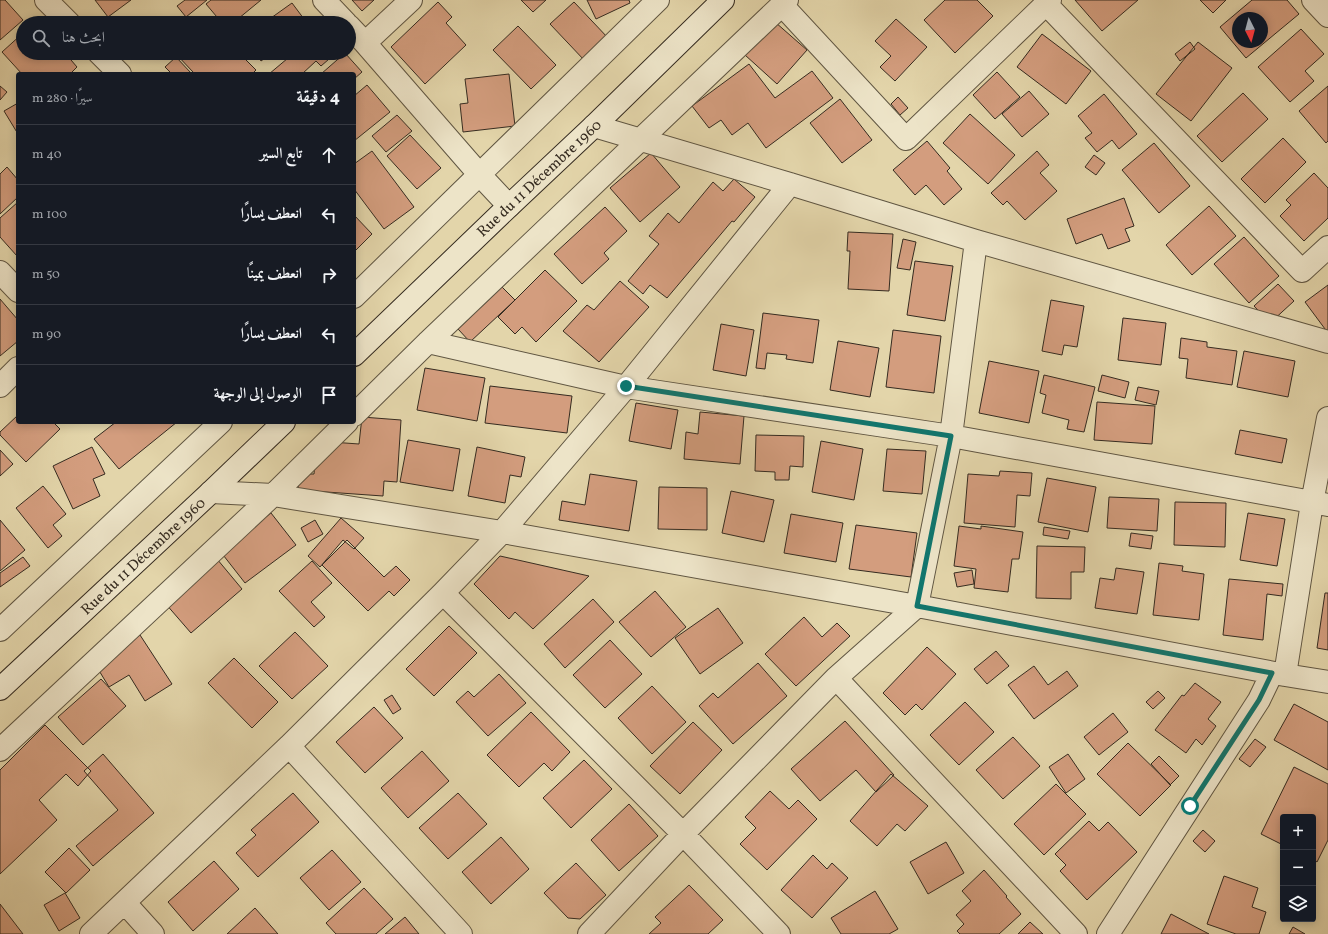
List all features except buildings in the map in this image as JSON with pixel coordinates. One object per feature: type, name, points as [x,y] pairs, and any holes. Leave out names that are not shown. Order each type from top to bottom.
[{"type":"street","points":[[46,0],[62,16]]},
{"type":"street","points":[[324,0],[339,16]]},
{"type":"street","points":[[366,43],[411,0]]},
{"type":"street","points":[[356,295],[658,0]]},
{"type":"street","name":"Rue du 11 Décembre 1960","points":[[356,353],[724,0]]},
{"type":"street","points":[[1313,0],[1328,16]]},
{"type":"street","points":[[356,413],[428,342],[784,3],[906,139],[1048,2],[1302,272],[1328,247]]},
{"type":"street","points":[[356,33],[479,174],[509,206]]},
{"type":"street","points":[[106,60],[118,72]]},
{"type":"street","points":[[594,126],[976,241],[1328,342]]},
{"type":"street","points":[[90,934],[125,903],[288,746],[443,593],[502,532],[626,386],[790,184]]},
{"type":"street","points":[[589,934],[683,834],[836,678],[917,606],[951,436],[976,241]]},
{"type":"street","points":[[0,272],[16,289]]},
{"type":"street","points":[[428,342],[626,386],[951,436],[1320,504]]},
{"type":"street","points":[[0,386],[16,370]]},
{"type":"street","points":[[1108,934],[1259,700],[1278,674],[1320,504],[1328,418]]},
{"type":"street","points":[[0,630],[219,424]]},
{"type":"street","name":"Rue du 11 Décembre 1960","points":[[0,689],[282,424]]},
{"type":"street","points":[[0,750],[273,495],[345,424]]},
{"type":"street","points":[[211,492],[273,495],[502,532],[917,606],[1278,674],[1328,682]]},
{"type":"street","points":[[443,593],[683,834],[779,934]]},
{"type":"street","points":[[836,678],[1076,934]]},
{"type":"street","points":[[288,746],[461,934]]},
{"type":"street","points":[[125,903],[153,934]]},
{"type":"route","points":[[626,386],[951,436],[917,606],[1272,673],[1259,700],[1190,806]]}]
